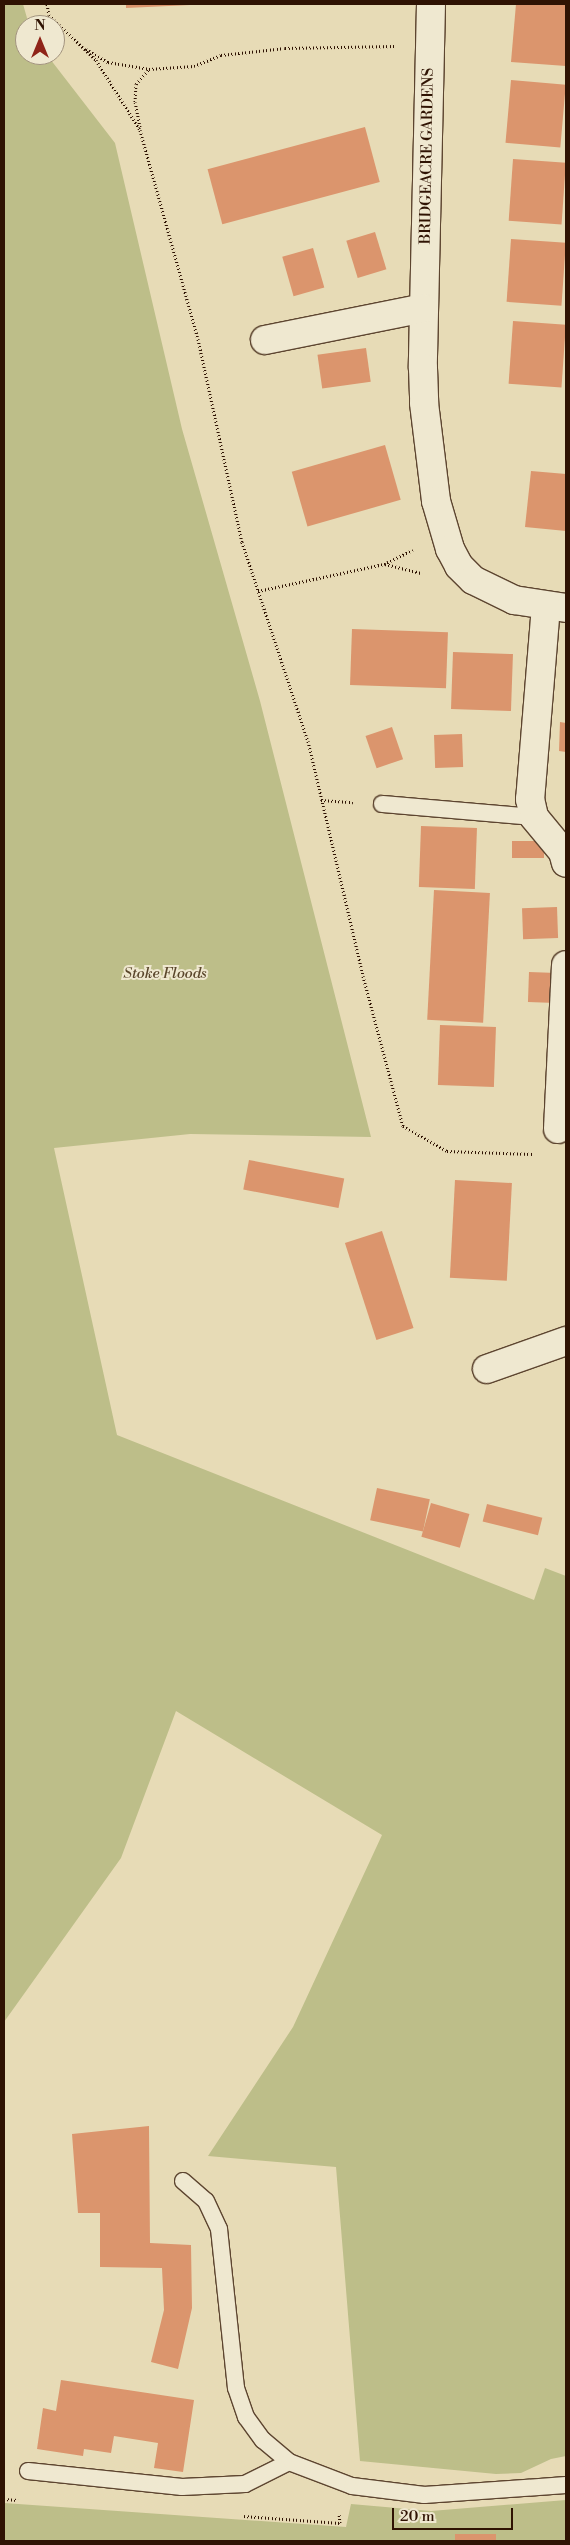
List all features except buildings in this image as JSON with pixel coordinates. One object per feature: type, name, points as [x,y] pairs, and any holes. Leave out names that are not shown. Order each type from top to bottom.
[{"type":"street","name":"BRIDGEACRE GARDENS","points":[[431,4],[423,308],[424,403],[436,502],[443,526],[459,566],[473,580],[514,600],[556,607],[530,779],[534,817]]},
{"type":"street","points":[[265,340],[423,308]]},
{"type":"street","points":[[534,817],[563,852],[566,863]]},
{"type":"street","points":[[558,1129],[566,965]]},
{"type":"street","points":[[487,1370],[566,1341]]},
{"type":"lane","points":[[382,804],[534,817]]},
{"type":"lane","points":[[183,2181],[206,2201],[219,2229],[236,2388],[246,2417],[263,2440],[289,2462],[352,2486],[424,2495],[566,2485]]},
{"type":"lane","points":[[28,2471],[182,2487],[245,2484],[289,2462]]},
{"type":"path","points":[[47,4],[49,15],[96,60],[140,130]]},
{"type":"path","points":[[81,46],[108,62],[149,69],[194,66],[221,55],[285,48],[397,46],[429,50]]},
{"type":"path","points":[[149,69],[136,84],[134,102],[140,130],[198,339],[242,542],[308,740],[363,976],[403,1126],[447,1151],[543,1154]]},
{"type":"path","points":[[258,591],[384,564],[410,553],[443,526]]},
{"type":"green space","name":"Stoke Floods","points":[[4,4],[23,4],[26,15],[15,15],[15,65],[55,65],[115,143],[182,429],[260,701],[371,1137],[190,1134],[54,1148],[117,1435],[534,1600],[545,1568],[566,1576],[566,2456],[551,2459],[521,2473],[496,2474],[360,2461],[336,2167],[208,2156],[293,2027],[382,1835],[176,1711],[121,1858],[4,2022]]},
{"type":"green space","points":[[566,2500],[566,2541],[4,2541],[4,2503],[346,2527],[351,2504],[431,2511]]}]
